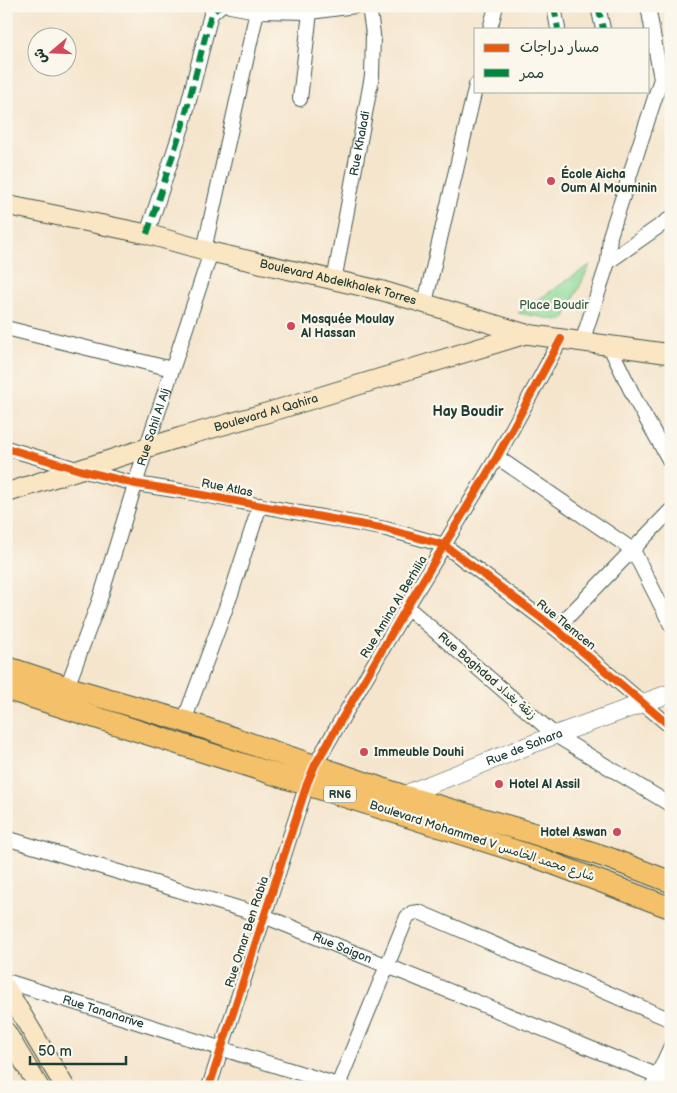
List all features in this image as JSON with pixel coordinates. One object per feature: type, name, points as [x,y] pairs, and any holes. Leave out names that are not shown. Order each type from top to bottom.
[{"type":"main road","name":"Boulevard Abdelkhalek Torres","points":[[6,205],[147,234],[208,251],[383,291],[526,334],[671,354]]},
{"type":"main road","name":"Boulevard Al Qahira","points":[[6,493],[146,448],[526,334]]},
{"type":"main road","name":"Boulevard Mohammed V شارع محمد الخامس","points":[[6,668],[67,688],[184,721],[311,774],[381,808],[538,858],[671,908]]},
{"type":"main road","name":"Boulevard Mohammed V شارع محمد الخامس","points":[[6,689],[311,774],[401,795],[532,833],[606,857],[671,882]]},
{"type":"main road","points":[[6,988],[65,1087]]},
{"type":"main road","points":[[6,1032],[39,1087]]},
{"type":"street","points":[[147,234],[183,124],[211,14],[220,6]]},
{"type":"street","points":[[230,6],[257,11],[310,12],[355,6]]},
{"type":"street","name":"Rue Khaladi","points":[[334,281],[372,76],[373,34],[370,6]]},
{"type":"street","points":[[490,28],[496,6]]},
{"type":"street","points":[[554,6],[558,28]]},
{"type":"street","points":[[598,6],[603,28]]},
{"type":"street","points":[[582,342],[608,262],[610,236],[660,79],[648,6]]},
{"type":"street","name":"Rue Sahil Al Alj","points":[[67,688],[100,599],[208,251],[257,11]]},
{"type":"street","points":[[300,99],[310,12]]},
{"type":"street","points":[[425,303],[474,92]]},
{"type":"street","points":[[608,262],[671,218]]},
{"type":"street","points":[[6,328],[172,369]]},
{"type":"street","name":"Rue Amina Al Berhilia","points":[[311,774],[407,607],[497,457],[562,339]]},
{"type":"street","points":[[609,346],[636,402],[666,445],[671,463]]},
{"type":"street","name":"Rue Atlas","points":[[6,448],[136,484],[386,529],[444,545]]},
{"type":"street","points":[[497,457],[633,550],[671,625]]},
{"type":"street","points":[[184,721],[231,594],[260,505]]},
{"type":"street","points":[[556,629],[671,510]]},
{"type":"street","name":"Rue Tlemcen","points":[[444,545],[556,629],[671,727]]},
{"type":"street","name":"Rue Baghdad زنقة بغداد","points":[[407,607],[556,735],[671,805]]},
{"type":"street","name":"Rue de Sahara","points":[[381,808],[401,795],[556,735],[671,694]]},
{"type":"street","name":"Rue Omar Ben Rabia","points":[[209,1087],[311,774]]},
{"type":"street","name":"Rue Saigon","points":[[6,838],[264,916],[387,966],[654,1081],[671,1081]]},
{"type":"street","points":[[341,1086],[407,917],[412,913],[419,912],[671,1020]]},
{"type":"street","name":"Rue Tananarive","points":[[6,981],[341,1086]]},
{"type":"street","points":[[654,1081],[671,1046]]},
{"type":"green space","name":"Place Boudir","points":[[590,265],[563,321],[518,313]]},
{"type":"marked path","points":[[147,234],[183,124],[211,14],[220,6]]},
{"type":"marked path","points":[[554,6],[558,28]]},
{"type":"marked path","points":[[598,6],[603,28]]},
{"type":"cycle path","points":[[209,1087],[307,784],[315,765],[497,457],[561,339]]},
{"type":"cycle path","points":[[6,448],[136,484],[386,529],[444,545],[556,629],[671,727]]},
{"type":"place","name":"École Aicha Oum Al Mouminin","points":[[551,181]]},
{"type":"place","name":"Mosquée Moulay Al Hassan","points":[[291,326]]},
{"type":"place","name":"Immeuble Douhi","points":[[364,752]]},
{"type":"place","name":"Hotel Al Assil","points":[[499,784]]},
{"type":"place","name":"Hotel Aswan","points":[[617,832]]},
{"type":"district","name":"Hay Boudir","points":[[468,411]]}]
